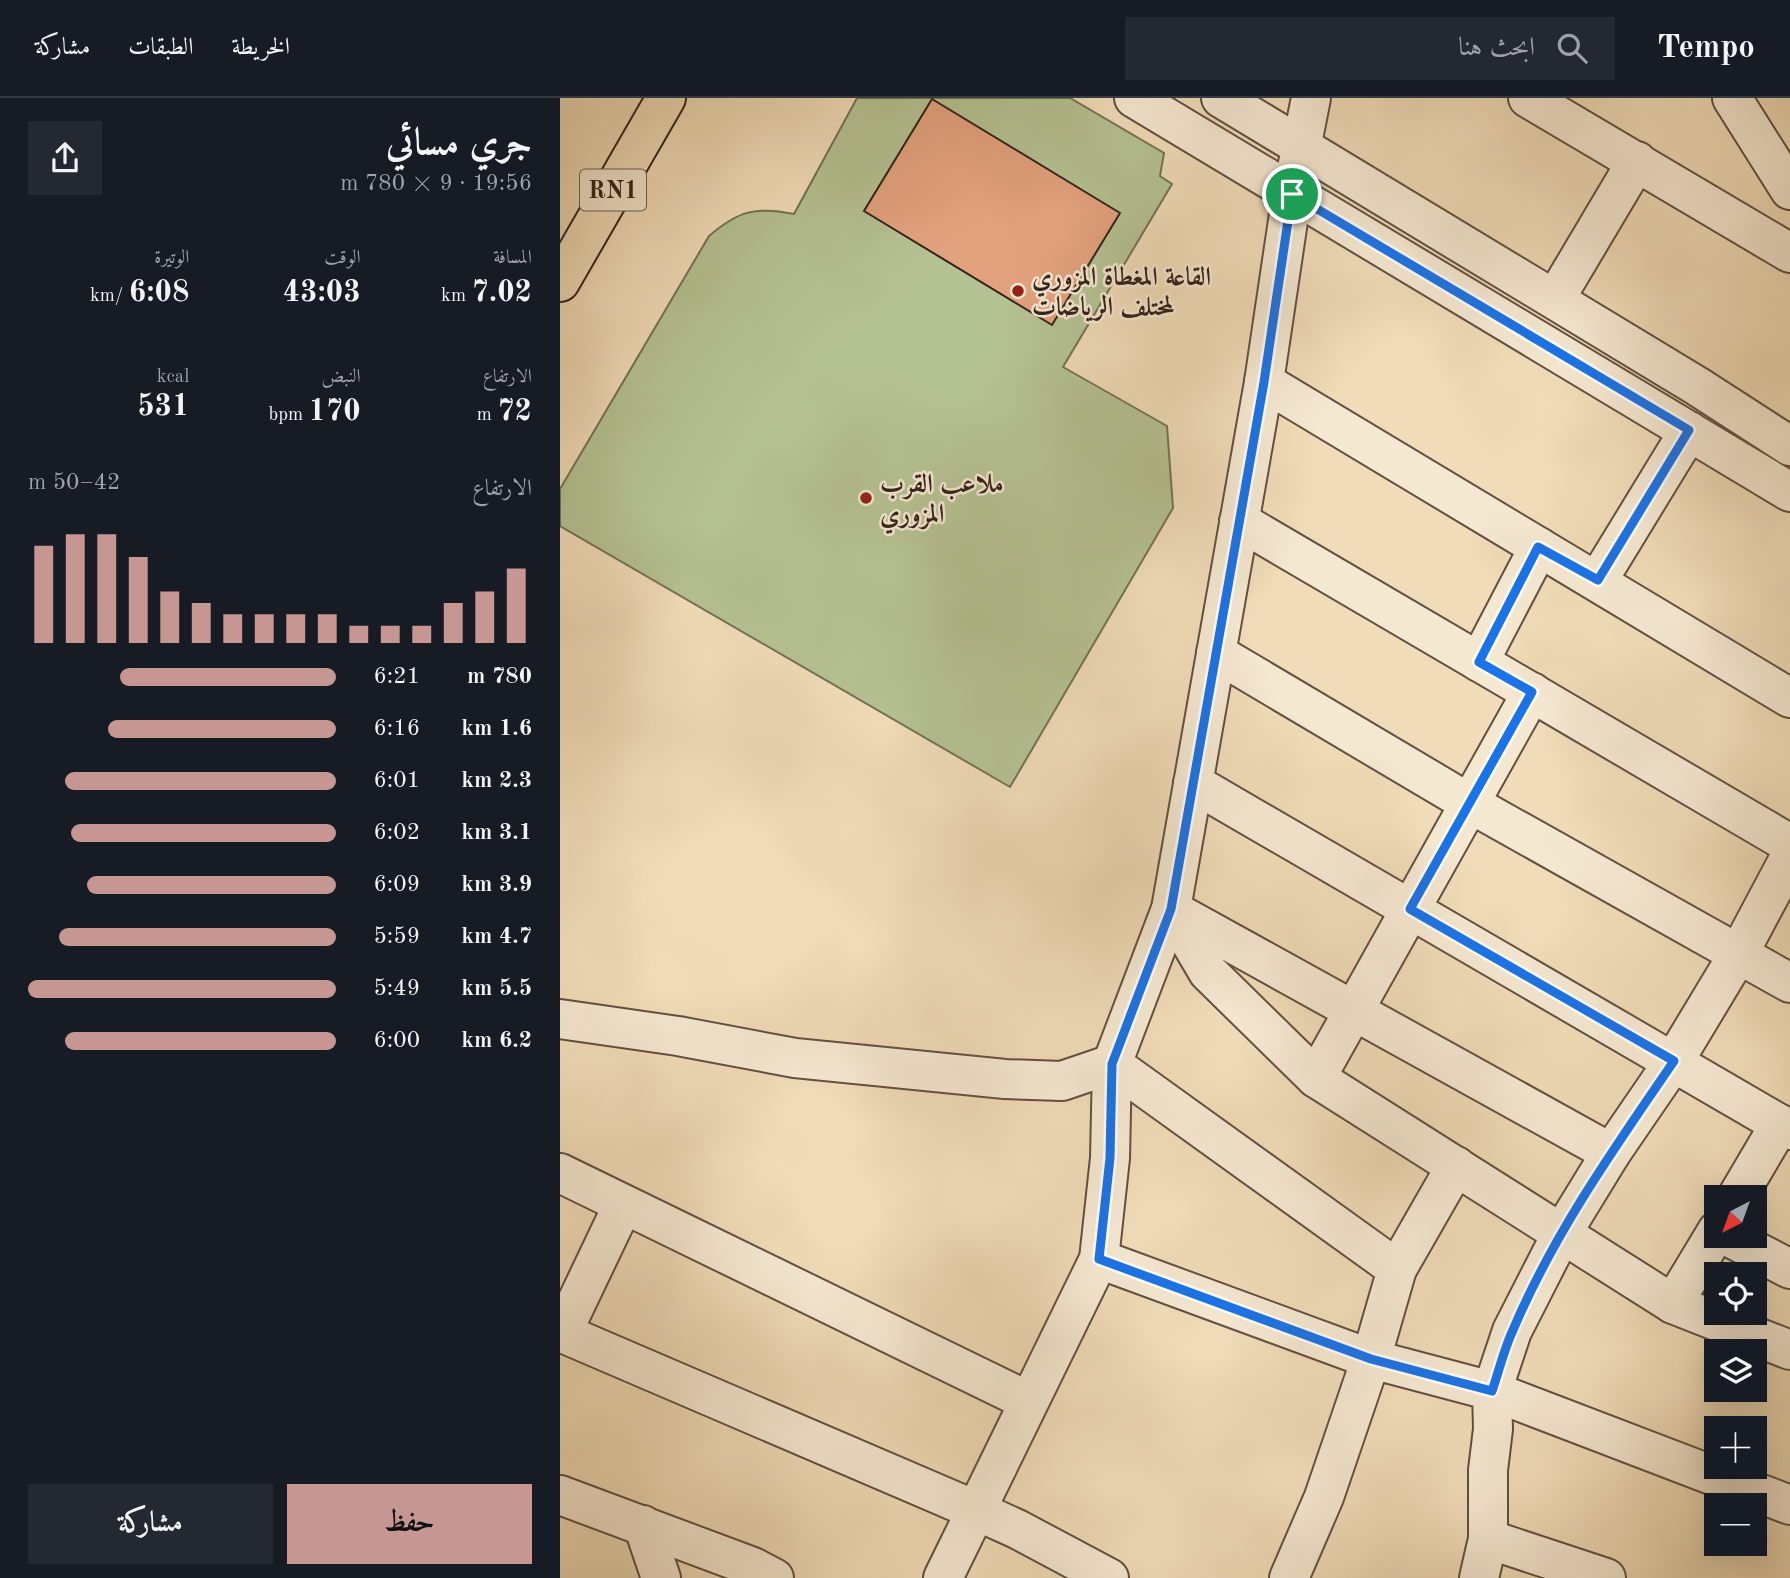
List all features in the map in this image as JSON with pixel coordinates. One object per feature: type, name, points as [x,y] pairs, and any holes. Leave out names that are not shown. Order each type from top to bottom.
[{"type":"main road","name":"RN1","points":[[560,282],[666,98]]},
{"type":"street","points":[[1134,98],[1790,492]]},
{"type":"street","points":[[1221,98],[1555,299],[1790,446]]},
{"type":"street","points":[[943,1578],[1099,1259],[1110,1158],[1112,1064],[1171,909],[1264,382],[1292,194],[1311,98]]},
{"type":"street","points":[[1528,98],[1790,253]]},
{"type":"street","points":[[1586,98],[1631,158]]},
{"type":"street","points":[[1732,98],[1790,190]]},
{"type":"street","points":[[1555,299],[1631,158]]},
{"type":"street","points":[[1264,382],[1538,547],[1598,580],[1790,698]]},
{"type":"street","points":[[1598,580],[1689,430]]},
{"type":"street","points":[[1239,521],[1790,844]]},
{"type":"street","points":[[1479,662],[1538,547]]},
{"type":"street","points":[[1216,653],[1469,803],[1790,983]]},
{"type":"street","points":[[1316,1077],[1532,692]]},
{"type":"street","points":[[1193,783],[1785,1127],[1745,1185]]},
{"type":"street","points":[[1479,1578],[1488,1539],[1492,1391],[1512,1331],[1562,1233],[1611,1153],[1674,1061],[1739,953],[1790,857]]},
{"type":"street","points":[[1171,909],[1611,1153]]},
{"type":"street","points":[[1171,909],[1208,972],[1316,1077],[1673,1304],[1790,1350]]},
{"type":"street","points":[[560,1019],[678,1035],[795,1058],[1004,1079],[1062,1081],[1112,1064]]},
{"type":"street","points":[[1112,1064],[1397,1269]]},
{"type":"street","points":[[1289,1578],[1324,1497],[1371,1359],[1397,1269],[1456,1166]]},
{"type":"street","points":[[560,1173],[1028,1401]]},
{"type":"street","points":[[623,1205],[561,1332],[975,1510],[1110,1578]]},
{"type":"street","points":[[1673,1304],[1707,1248]]},
{"type":"street","points":[[1750,1248],[1790,1269]]},
{"type":"street","points":[[1099,1259],[1371,1359],[1492,1391],[1790,1505]]},
{"type":"street","points":[[560,1495],[753,1567],[774,1578]]},
{"type":"street","points":[[643,1525],[662,1578]]},
{"type":"street","points":[[1488,1539],[1606,1578]]},
{"type":"green space","name":"ملاعب القرب المزوري","points":[[857,98],[1070,98],[1164,153],[1160,176],[1172,184],[1063,367],[1167,426],[1173,508],[1010,787],[560,526],[560,489],[709,236],[729,221],[748,213],[769,211],[794,214]]},
{"type":"building","points":[[932,99],[1120,213],[1052,325],[864,211]]},
{"type":"place","name":"القاعة المغطاة المزوري لمختلف الرياضات","points":[[1018,291]]},
{"type":"place","name":"ملاعب القرب المزوري","points":[[866,498]]},
{"type":"route","points":[[1292,194],[1689,430],[1598,580],[1538,547],[1479,662],[1532,692],[1410,909],[1674,1061],[1611,1153],[1562,1233],[1512,1331],[1492,1391],[1371,1359],[1099,1259],[1110,1158],[1112,1064],[1171,909],[1264,382],[1292,194]]}]
